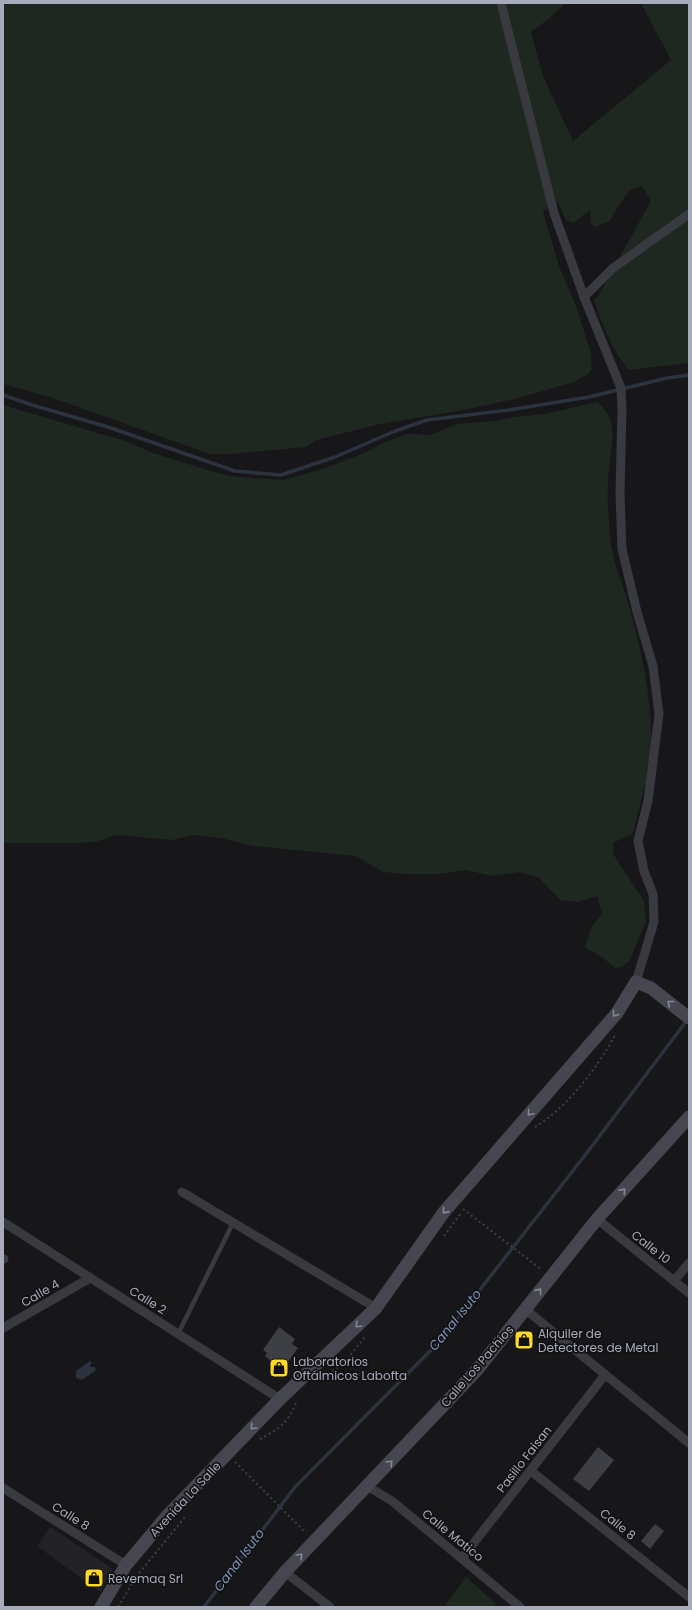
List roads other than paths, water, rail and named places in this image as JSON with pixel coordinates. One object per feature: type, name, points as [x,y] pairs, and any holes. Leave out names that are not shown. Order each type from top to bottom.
[{"type":"street","points":[[501,3],[554,213],[584,297],[621,388],[620,494],[622,549],[637,612],[653,666],[659,714],[648,801],[638,841],[644,871],[653,894],[654,922],[636,982],[651,988],[689,1018]]},
{"type":"street","points":[[584,297],[613,268],[689,214]]},
{"type":"street","name":"Avenida La Salle","points":[[101,1607],[126,1565],[167,1516],[280,1399],[376,1308],[444,1212],[617,1013],[636,982]]},
{"type":"street","name":"Calle Los Pachíos","points":[[256,1607],[285,1572],[477,1370],[597,1220],[689,1117]]},
{"type":"street","points":[[182,1192],[376,1308]]},
{"type":"street","name":"Calle 10","points":[[597,1220],[689,1293]]},
{"type":"street","name":"Calle 2","points":[[3,1222],[280,1399]]},
{"type":"street","points":[[674,1281],[689,1263]]},
{"type":"street","name":"Calle 4","points":[[3,1328],[90,1278]]},
{"type":"street","points":[[525,1309],[689,1444]]},
{"type":"street","name":"Pasillo Faisan","points":[[462,1558],[605,1375]]},
{"type":"street","name":"Calle 8","points":[[531,1471],[689,1597]]},
{"type":"street","name":"Calle Matico","points":[[368,1486],[392,1501],[520,1607]]},
{"type":"street","name":"Calle 8","points":[[3,1488],[126,1565]]},
{"type":"street","points":[[285,1572],[330,1607]]},
{"type":"lane","points":[[178,1334],[233,1223]]},
{"type":"waterway","points":[[3,395],[108,427],[235,471],[281,475],[335,457],[395,431],[427,420],[509,410],[589,397],[667,378],[689,375]]},
{"type":"waterway","name":"Canal Isuto","points":[[204,1607],[295,1487],[439,1342],[586,1154],[688,1019]]},
{"type":"place","name":"Alquiler de Detectores de Metal","points":[[524,1340]]},
{"type":"place","name":"Laboratorios Oftálmicos Labofta","points":[[279,1368]]},
{"type":"place","name":"Revemaq Srl","points":[[94,1578]]}]
